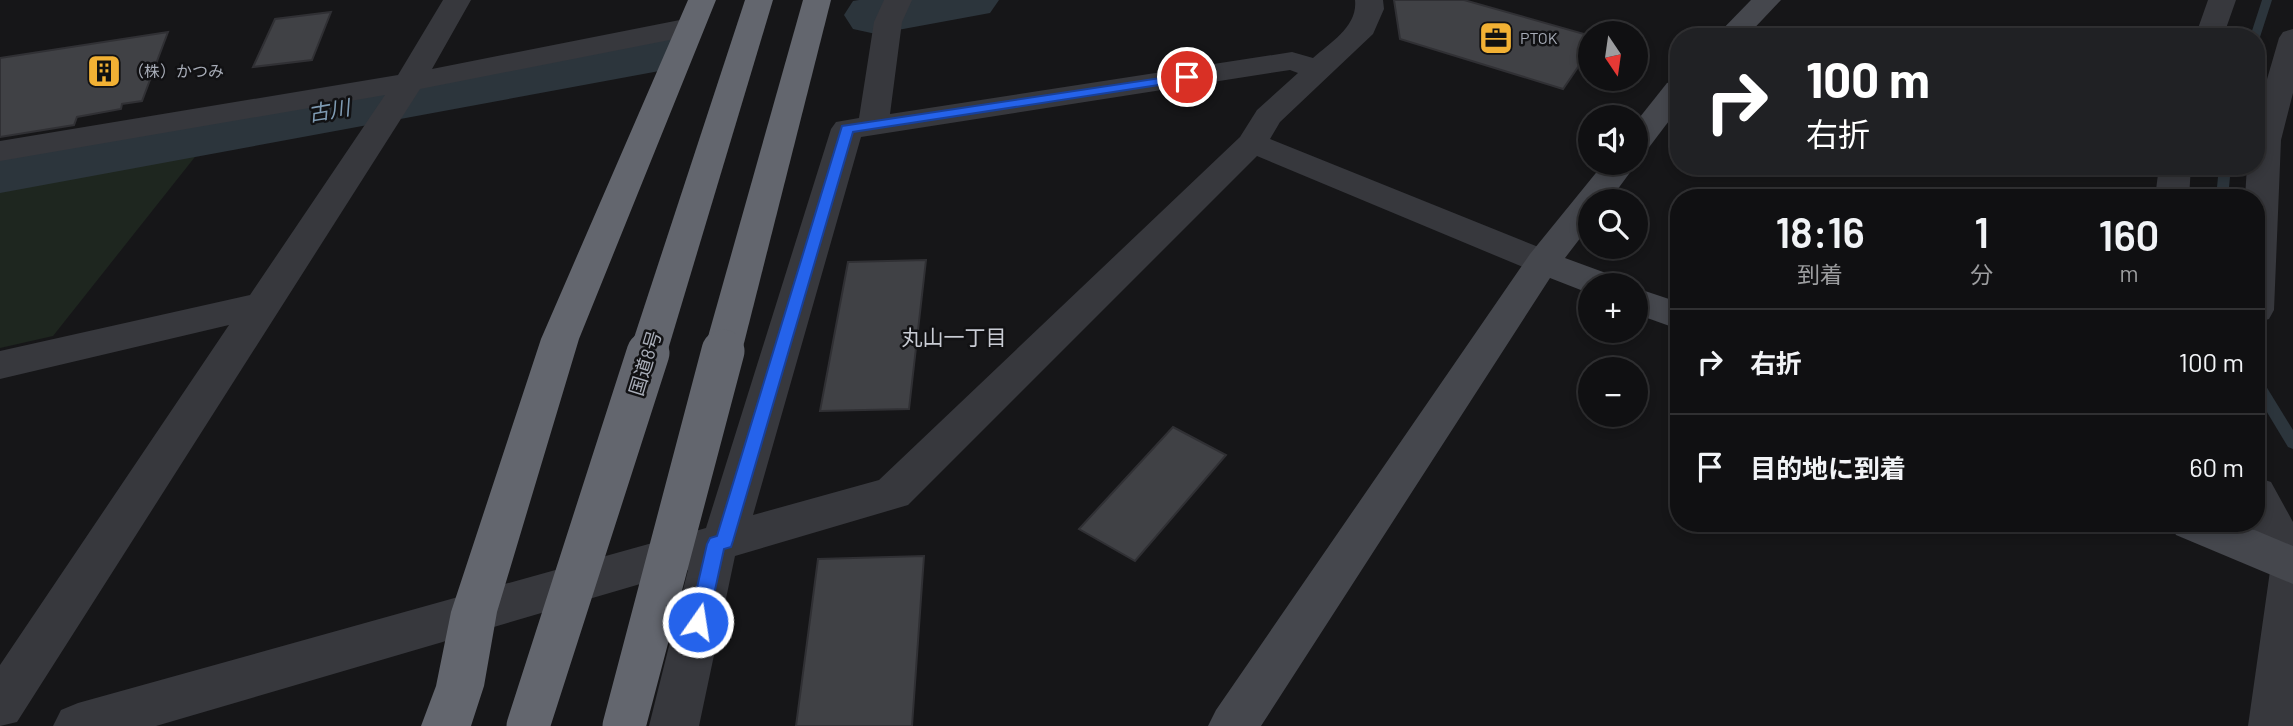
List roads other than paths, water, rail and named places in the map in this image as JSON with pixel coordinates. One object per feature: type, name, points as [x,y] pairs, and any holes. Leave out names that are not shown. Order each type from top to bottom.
[{"type":"highway","name":"国道8号","points":[[528,726],[759,0]]},
{"type":"highway","points":[[624,726],[817,0]]},
{"type":"highway","points":[[446,726],[460,686],[474,612],[560,339],[696,14]]},
{"type":"street","points":[[0,706],[409,82],[457,0]]},
{"type":"street","points":[[78,726],[893,493],[1252,143],[1268,117],[1363,28],[1370,9],[1369,0]]},
{"type":"street","points":[[1738,28],[1767,0]]},
{"type":"street","points":[[2212,28],[2222,0]]},
{"type":"street","points":[[873,126],[894,8]]},
{"type":"street","points":[[0,151],[409,82],[696,14]]},
{"type":"street","points":[[2265,140],[2293,37]]},
{"type":"street","points":[[674,726],[720,542],[847,129],[1292,61],[1318,70]]},
{"type":"street","points":[[1648,128],[1670,99]]},
{"type":"street","points":[[1252,143],[1578,276]]},
{"type":"street","points":[[1233,726],[1543,262],[1612,175]]},
{"type":"street","points":[[0,365],[263,305]]},
{"type":"street","points":[[1648,305],[1670,314]]},
{"type":"street","points":[[2265,511],[2293,564],[2273,726]]},
{"type":"street","points":[[2213,532],[2293,564]]},
{"type":"waterway","name":"古川","points":[[876,15],[968,0]]},
{"type":"waterway","points":[[2258,28],[2267,0]]},
{"type":"waterway","name":"古川","points":[[0,170],[658,53]]},
{"type":"waterway","points":[[2223,189],[2224,175]]},
{"type":"waterway","points":[[2265,397],[2293,443]]},
{"type":"place","name":"PTOK","points":[[1496,38]]},
{"type":"place","name":"（株）かつみ","points":[[104,71]]},
{"type":"district","name":"丸山一丁目","points":[[954,338]]}]
